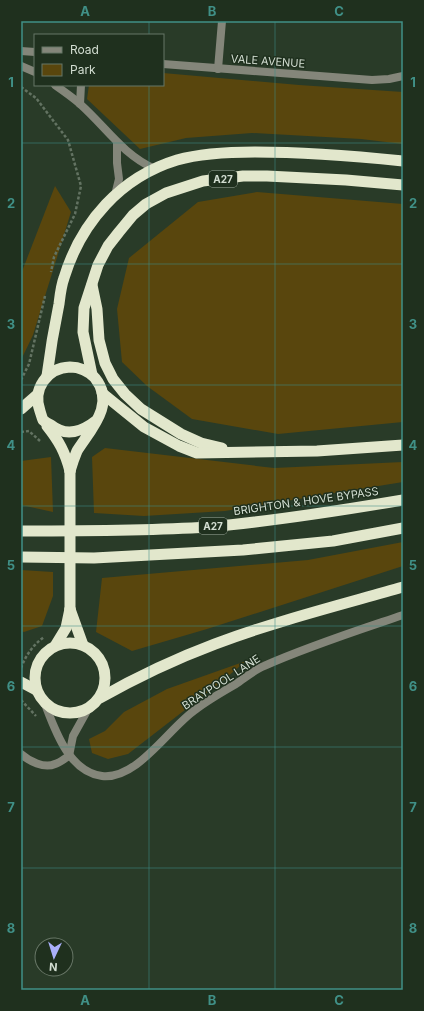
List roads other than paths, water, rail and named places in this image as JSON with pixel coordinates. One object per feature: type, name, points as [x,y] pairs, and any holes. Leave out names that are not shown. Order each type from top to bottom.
[{"type":"highway","name":"A27","points":[[47,376],[52,336],[64,278],[85,231],[100,209],[115,195],[138,178],[177,160],[230,152],[325,154],[403,161]]},
{"type":"highway","name":"A27","points":[[92,375],[83,332],[84,308],[98,265],[108,246],[133,215],[146,204],[159,196],[203,181],[243,176],[346,180],[403,185]]},
{"type":"highway","name":"A27","points":[[92,284],[97,310],[99,340],[105,363],[113,380],[141,409],[181,434],[201,443],[236,452]]},
{"type":"highway","points":[[55,646],[66,628],[70,609],[70,471],[74,458],[97,420],[103,402],[99,383],[92,375],[84,369],[64,367],[55,370],[47,376],[41,384],[38,395],[38,405],[43,420],[59,442],[70,471]]},
{"type":"highway","name":"A27","points":[[102,393],[144,427],[180,446],[197,453],[317,451],[403,445]]},
{"type":"highway","points":[[21,409],[38,395]]},
{"type":"highway","points":[[43,420],[55,429],[64,432],[73,432],[86,428],[97,420]]},
{"type":"highway","name":"BRIGHTON & HOVE BYPASS","points":[[21,531],[112,532],[209,526],[315,515],[403,500]]},
{"type":"highway","points":[[21,557],[94,558],[243,550],[333,541],[403,528]]},
{"type":"highway","points":[[100,698],[106,678],[104,668],[99,658],[92,650],[83,645],[64,643],[55,646],[46,652],[39,660],[35,669],[34,680],[36,690],[40,698],[45,704],[55,710],[66,713],[78,713],[88,709],[100,698],[166,664],[215,644],[272,625],[403,587]]},
{"type":"highway","points":[[70,609],[83,645]]},
{"type":"highway","points":[[21,682],[36,690]]},
{"type":"street","points":[[218,69],[222,21]]},
{"type":"street","points":[[21,51],[34,52]]},
{"type":"street","name":"VALE AVENUE","points":[[164,64],[372,80],[403,76]]},
{"type":"street","points":[[21,66],[34,72]]},
{"type":"street","points":[[56,86],[80,104],[117,143],[155,169]]},
{"type":"street","points":[[80,104],[81,86]]},
{"type":"street","points":[[115,195],[119,179],[117,143]]},
{"type":"street","name":"BRAYPOOL LANE","points":[[45,704],[57,734],[69,756],[85,770],[94,774],[112,776],[122,774],[136,765],[194,710],[262,666],[334,638],[403,615]]},
{"type":"street","points":[[21,754],[32,762],[43,765],[54,765],[69,756],[73,736],[88,709]]}]
